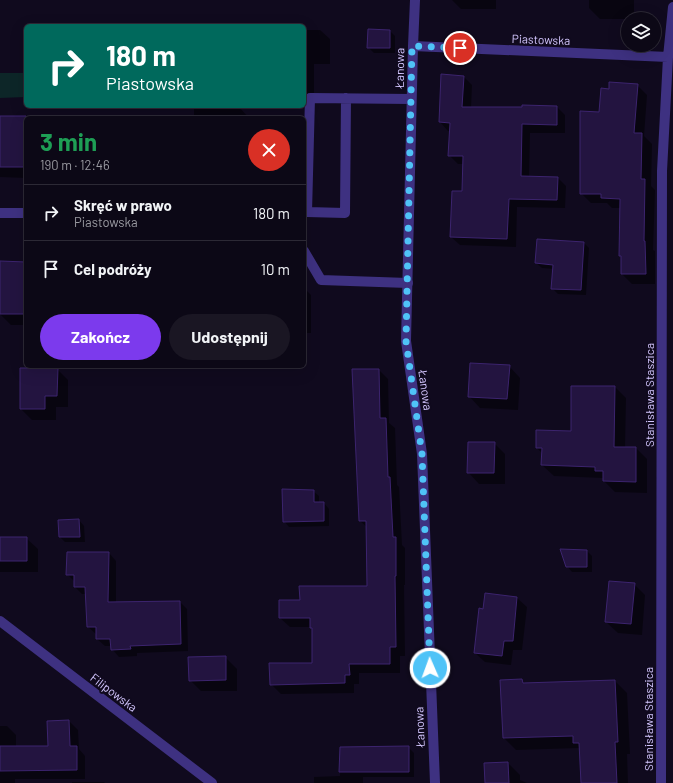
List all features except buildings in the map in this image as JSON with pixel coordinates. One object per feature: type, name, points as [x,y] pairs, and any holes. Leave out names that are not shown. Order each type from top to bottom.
[{"type":"street","name":"Łanowa","points":[[415,0],[412,46],[406,341],[422,454],[435,783]]},
{"type":"street","name":"Stanisława Staszica","points":[[661,783],[662,179],[668,57],[673,7]]},
{"type":"street","name":"Piastowska","points":[[412,46],[668,57]]},
{"type":"street","points":[[346,98],[345,213],[306,213],[310,98],[346,98],[411,99]]},
{"type":"street","points":[[0,213],[24,213]]},
{"type":"street","points":[[306,254],[321,280],[408,283]]},
{"type":"street","name":"Filipowska","points":[[0,621],[212,783]]},
{"type":"green space","points":[[0,73],[24,73],[24,97],[0,98]]},
{"type":"route","points":[[430,668],[422,454],[406,341],[412,46],[460,48]]}]
